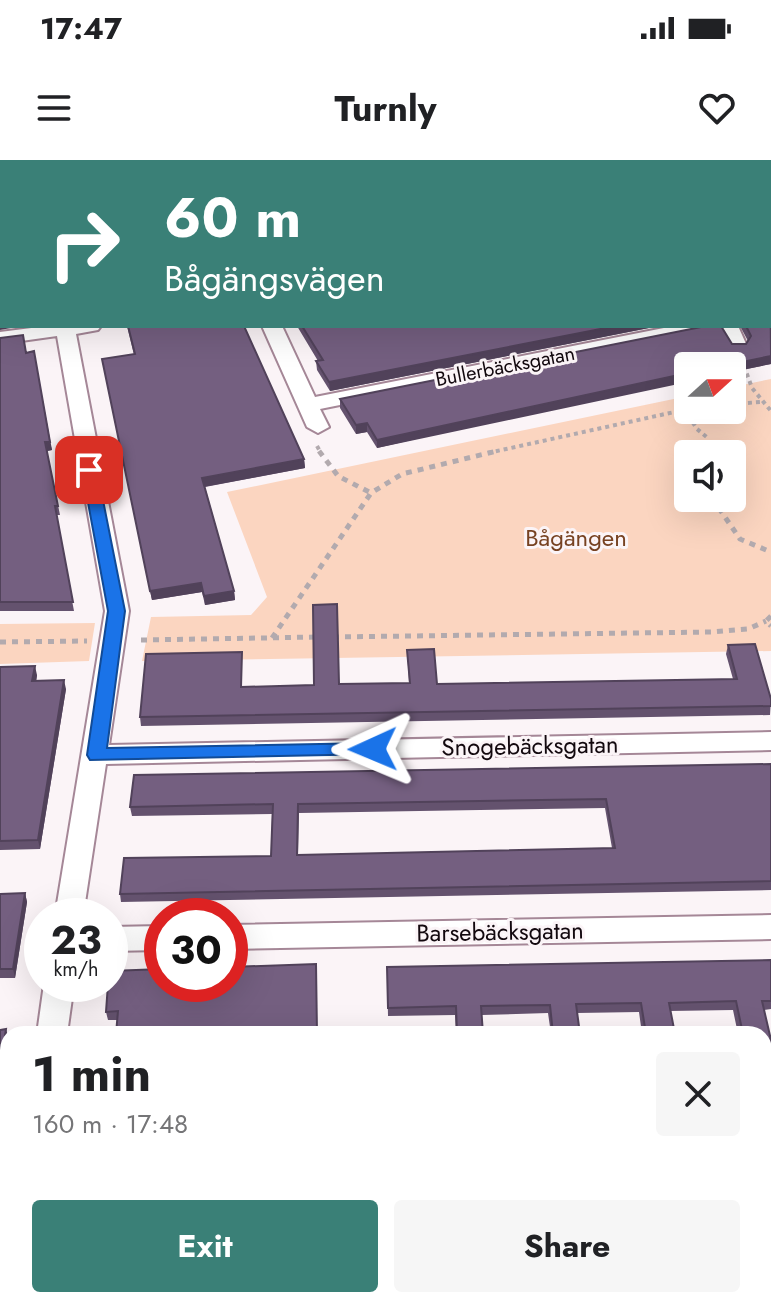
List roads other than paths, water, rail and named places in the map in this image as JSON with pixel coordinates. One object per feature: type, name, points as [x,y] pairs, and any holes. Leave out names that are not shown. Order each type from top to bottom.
[{"type":"street","points":[[0,338],[66,328],[99,525],[117,611],[97,755],[72,898]]},
{"type":"street","points":[[273,328],[318,427]]},
{"type":"street","name":"Bullerbäcksgatan","points":[[308,405],[693,328]]},
{"type":"street","points":[[729,328],[737,346]]},
{"type":"street","name":"Snogebäcksgatan","points":[[97,755],[771,741]]},
{"type":"street","name":"Barsebäcksgatan","points":[[248,937],[771,927]]},
{"type":"street","points":[[53,1026],[56,1002]]},
{"type":"park label","name":"Bågängen","points":[[576,538]]}]
